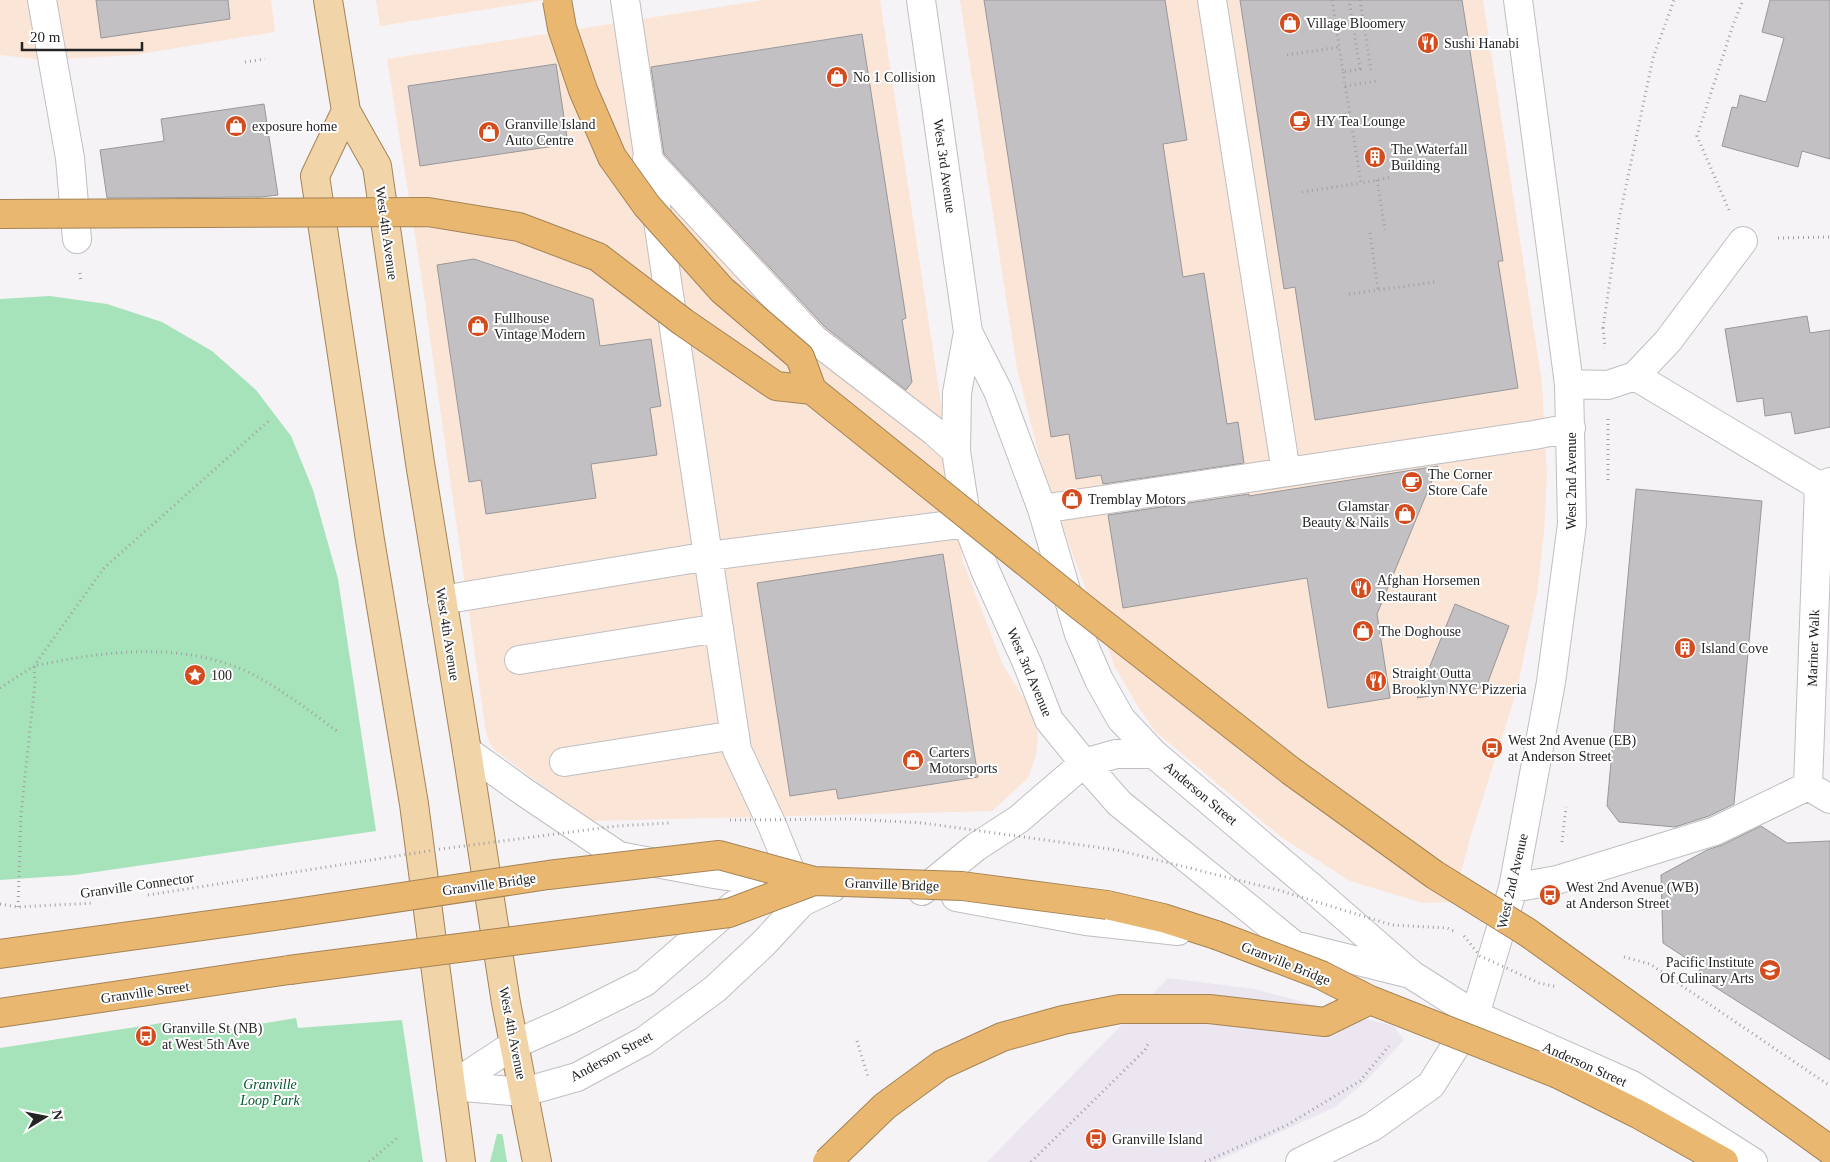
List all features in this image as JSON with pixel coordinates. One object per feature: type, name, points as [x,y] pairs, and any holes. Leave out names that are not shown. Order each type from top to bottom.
[{"type":"highway","points":[[557,0],[562,28],[583,90],[612,157],[647,206],[722,290],[800,357],[812,390],[1079,605],[1291,770],[1435,874],[1528,932],[1830,1150]]},
{"type":"highway","points":[[0,214],[428,212],[519,227],[598,257],[684,322],[776,386],[812,390]]},
{"type":"highway","name":"Granville Bridge","points":[[0,954],[282,915],[548,875],[719,855],[803,883],[962,886],[1107,905],[1163,918],[1216,935],[1320,975],[1370,1000],[1558,1074],[1638,1114],[1724,1162]]},
{"type":"highway","name":"Granville Bridge","points":[[290,970],[729,913],[803,883]]},
{"type":"highway","name":"Granville Street","points":[[0,1013],[290,970]]},
{"type":"highway","points":[[827,1162],[885,1106],[941,1064],[1002,1037],[1063,1020],[1120,1009],[1209,1009],[1325,1022],[1370,1000]]},
{"type":"main road","name":"West 4th Avenue","points":[[328,0],[346,111],[377,166],[420,463],[506,1003],[537,1162]]},
{"type":"main road","points":[[346,111],[315,176],[370,540],[414,804],[461,1162]]},
{"type":"street","points":[[42,0],[70,158],[77,239]]},
{"type":"street","points":[[451,1086],[515,1044],[645,982],[738,902],[803,883],[772,825],[737,750],[647,159],[625,0]]},
{"type":"street","name":"West 3rd Avenue","points":[[922,0],[968,332],[957,393],[956,451],[968,523],[985,570],[1027,663],[1049,720],[1084,763],[1119,803],[1294,945]]},
{"type":"street","points":[[1212,0],[1286,472]]},
{"type":"street","name":"West 2nd Avenue","points":[[1300,1162],[1372,1127],[1431,1085],[1475,1015],[1513,888],[1551,682],[1572,524],[1569,384],[1518,0]]},
{"type":"street","points":[[647,159],[814,340],[935,432],[956,451]]},
{"type":"street","points":[[1569,384],[1608,385],[1635,376],[1668,341],[1743,241]]},
{"type":"street","name":"West 3rd Avenue","points":[[968,332],[998,390],[1042,509],[1079,634],[1099,680],[1121,719],[1154,754]]},
{"type":"street","name":"Mariner Walk","points":[[1635,376],[1825,484],[1819,792]]},
{"type":"street","points":[[1042,509],[1571,428]]},
{"type":"street","points":[[442,600],[708,556],[968,523]]},
{"type":"street","points":[[519,660],[719,628]]},
{"type":"street","points":[[564,762],[735,735]]},
{"type":"street","name":"Anderson Street","points":[[467,751],[524,792],[620,856],[714,874],[803,883],[922,891],[1086,921],[1294,945],[1412,975]]},
{"type":"street","name":"Anderson Street","points":[[922,891],[976,847],[1019,819],[1084,763],[1116,754],[1154,754],[1311,886],[1412,975],[1475,1015],[1632,1085],[1753,1162]]},
{"type":"street","points":[[1513,888],[1557,880],[1715,831],[1819,792]]},
{"type":"street","name":"Anderson Street","points":[[451,1086],[524,1092],[577,1077],[644,1041],[715,989],[763,944],[802,902],[803,883]]},
{"type":"path","points":[[1332,0],[1361,183]]},
{"type":"path","points":[[1343,72],[1360,69],[1350,0]]},
{"type":"path","points":[[1360,0],[1372,70]]},
{"type":"path","points":[[1608,482],[1608,385],[1603,328],[1619,219],[1653,58],[1674,0]]},
{"type":"path","points":[[1743,0],[1697,136],[1743,241],[1830,236]]},
{"type":"path","points":[[1287,55],[1339,47]]},
{"type":"path","points":[[245,62],[265,59]]},
{"type":"path","points":[[1345,86],[1377,81]]},
{"type":"path","points":[[1320,118],[1350,114]]},
{"type":"path","points":[[1302,192],[1393,178]]},
{"type":"path","points":[[1377,180],[1385,230]]},
{"type":"path","points":[[1370,233],[1378,290]]},
{"type":"path","points":[[1349,294],[1434,282]]},
{"type":"path","points":[[1598,336],[1603,328]]},
{"type":"path","points":[[18,907],[20,815],[35,682],[34,666],[104,568],[271,419]]},
{"type":"path","points":[[0,688],[34,666],[77,657],[127,652],[187,654],[215,660],[248,672],[285,693],[337,731]]},
{"type":"path","points":[[1557,880],[1567,803]]},
{"type":"path","name":"Granville Connector","points":[[141,896],[276,875]]},
{"type":"path","name":"Granville Connector","points":[[0,904],[18,907],[96,903]]},
{"type":"path","points":[[1462,934],[1480,956],[1539,983],[1558,987]]},
{"type":"path","points":[[1622,956],[1650,964],[1830,1086]]},
{"type":"path","points":[[1205,1162],[1287,1125],[1360,1081],[1393,1041]]},
{"type":"path","points":[[1031,1162],[1144,1050],[1148,1042]]},
{"type":"path","points":[[369,1162],[397,1138]]},
{"type":"shaded area","points":[[0,0],[271,0],[275,32],[134,55],[43,60],[0,55]]},
{"type":"shaded area","points":[[376,0],[545,0],[380,26]]},
{"type":"shaded area","points":[[764,0],[880,0],[946,436],[963,562],[1003,665],[1031,710],[1038,733],[1036,756],[1028,778],[992,811],[589,821],[496,751],[490,744],[486,733],[421,274],[387,59]]},
{"type":"shaded area","points":[[960,0],[1483,0],[1542,383],[1547,474],[1544,534],[1537,593],[1517,690],[1471,835],[1455,894],[1450,902],[1423,903],[1350,881],[1281,837],[1156,732],[1137,705],[1115,667],[1047,486],[1017,369]]},
{"type":"shaded area","points":[[1168,978],[1254,989],[1394,1026],[1404,1040],[1366,1081],[1335,1107],[1215,1162],[987,1162]]},
{"type":"green space","points":[[50,296],[107,304],[162,322],[212,351],[256,390],[291,436],[313,490],[338,579],[376,831],[75,875],[0,880],[0,299]]},
{"type":"green space","name":"Granville Loop Park","points":[[296,1018],[298,1028],[402,1020],[423,1162],[0,1162],[0,1048],[168,1022],[207,1033]]},
{"type":"green space","points":[[497,1134],[502,1134],[507,1162],[490,1162]]},
{"type":"building","points":[[96,0],[228,0],[230,19],[101,38]]},
{"type":"building","points":[[984,0],[1165,0],[1187,140],[1163,144],[1183,277],[1204,273],[1227,424],[1238,422],[1244,463],[1103,484],[1101,475],[1076,479],[1069,434],[1051,437]]},
{"type":"building","name":"The Waterfall Building","points":[[1240,0],[1462,0],[1503,261],[1498,261],[1518,388],[1315,420],[1295,287],[1284,289]]},
{"type":"building","points":[[1770,0],[1830,0],[1830,159],[1802,151],[1798,167],[1722,146],[1732,107],[1737,108],[1740,95],[1766,102],[1784,38],[1762,32]]},
{"type":"building","points":[[862,34],[906,318],[902,320],[912,382],[906,390],[825,327],[664,154],[651,67]]},
{"type":"building","points":[[556,64],[568,144],[420,166],[408,86]]},
{"type":"building","points":[[264,104],[278,195],[261,197],[107,198],[100,150],[164,141],[161,119]]},
{"type":"building","points":[[474,259],[593,299],[600,346],[651,339],[661,406],[650,408],[657,455],[591,464],[596,498],[486,514],[481,480],[469,482],[437,265]]},
{"type":"building","points":[[1807,316],[1810,333],[1830,330],[1830,427],[1795,434],[1791,412],[1765,416],[1763,398],[1737,402],[1725,329]]},
{"type":"building","points":[[1438,466],[1377,614],[1390,698],[1328,708],[1307,578],[1123,608],[1108,515],[1249,494],[1249,496]]},
{"type":"building","name":"Island Cove","points":[[1636,489],[1762,501],[1734,804],[1709,816],[1675,827],[1619,822],[1607,806]]},
{"type":"building","points":[[943,554],[978,777],[838,799],[836,789],[790,796],[757,583]]},
{"type":"building","points":[[1455,604],[1509,626],[1486,687],[1417,698]]},
{"type":"building","points":[[1761,826],[1787,843],[1830,841],[1830,1060],[1696,975],[1701,968],[1663,943],[1661,875],[1707,850],[1722,845]]},
{"type":"place","name":"Village Bloomery","points":[[1290,23]]},
{"type":"place","name":"Sushi Hanabi","points":[[1428,43]]},
{"type":"place","name":"No 1 Collision","points":[[837,77]]},
{"type":"place","name":"HY Tea Lounge","points":[[1300,121]]},
{"type":"place","name":"exposure home","points":[[236,126]]},
{"type":"place","name":"Granville Island Auto Centre","points":[[489,132]]},
{"type":"place","name":"The Waterfall Building","points":[[1375,157]]},
{"type":"place","name":"Fullhouse Vintage Modern","points":[[478,326]]},
{"type":"place","name":"The Corner Store Cafe","points":[[1412,482]]},
{"type":"place","name":"Tremblay Motors","points":[[1072,499]]},
{"type":"place","name":"Glamstar Beauty & Nails","points":[[1405,514]]},
{"type":"place","name":"Afghan Horsemen Restaurant","points":[[1361,588]]},
{"type":"place","name":"The Doghouse","points":[[1363,631]]},
{"type":"place","name":"Island Cove","points":[[1685,648]]},
{"type":"place","name":"100","points":[[195,675]]},
{"type":"place","name":"Straight Outta Brooklyn NYC Pizzeria","points":[[1376,681]]},
{"type":"place","name":"West 2nd Avenue (EB) at Anderson Street","points":[[1492,748]]},
{"type":"place","name":"Carters Motorsports","points":[[913,760]]},
{"type":"place","name":"West 2nd Avenue (WB) at Anderson Street","points":[[1550,895]]},
{"type":"place","name":"Pacific Institute Of Culinary Arts","points":[[1770,970]]},
{"type":"place","name":"Granville St (NB) at West 5th Ave","points":[[146,1036]]},
{"type":"place","name":"Granville Island","points":[[1096,1139]]}]
